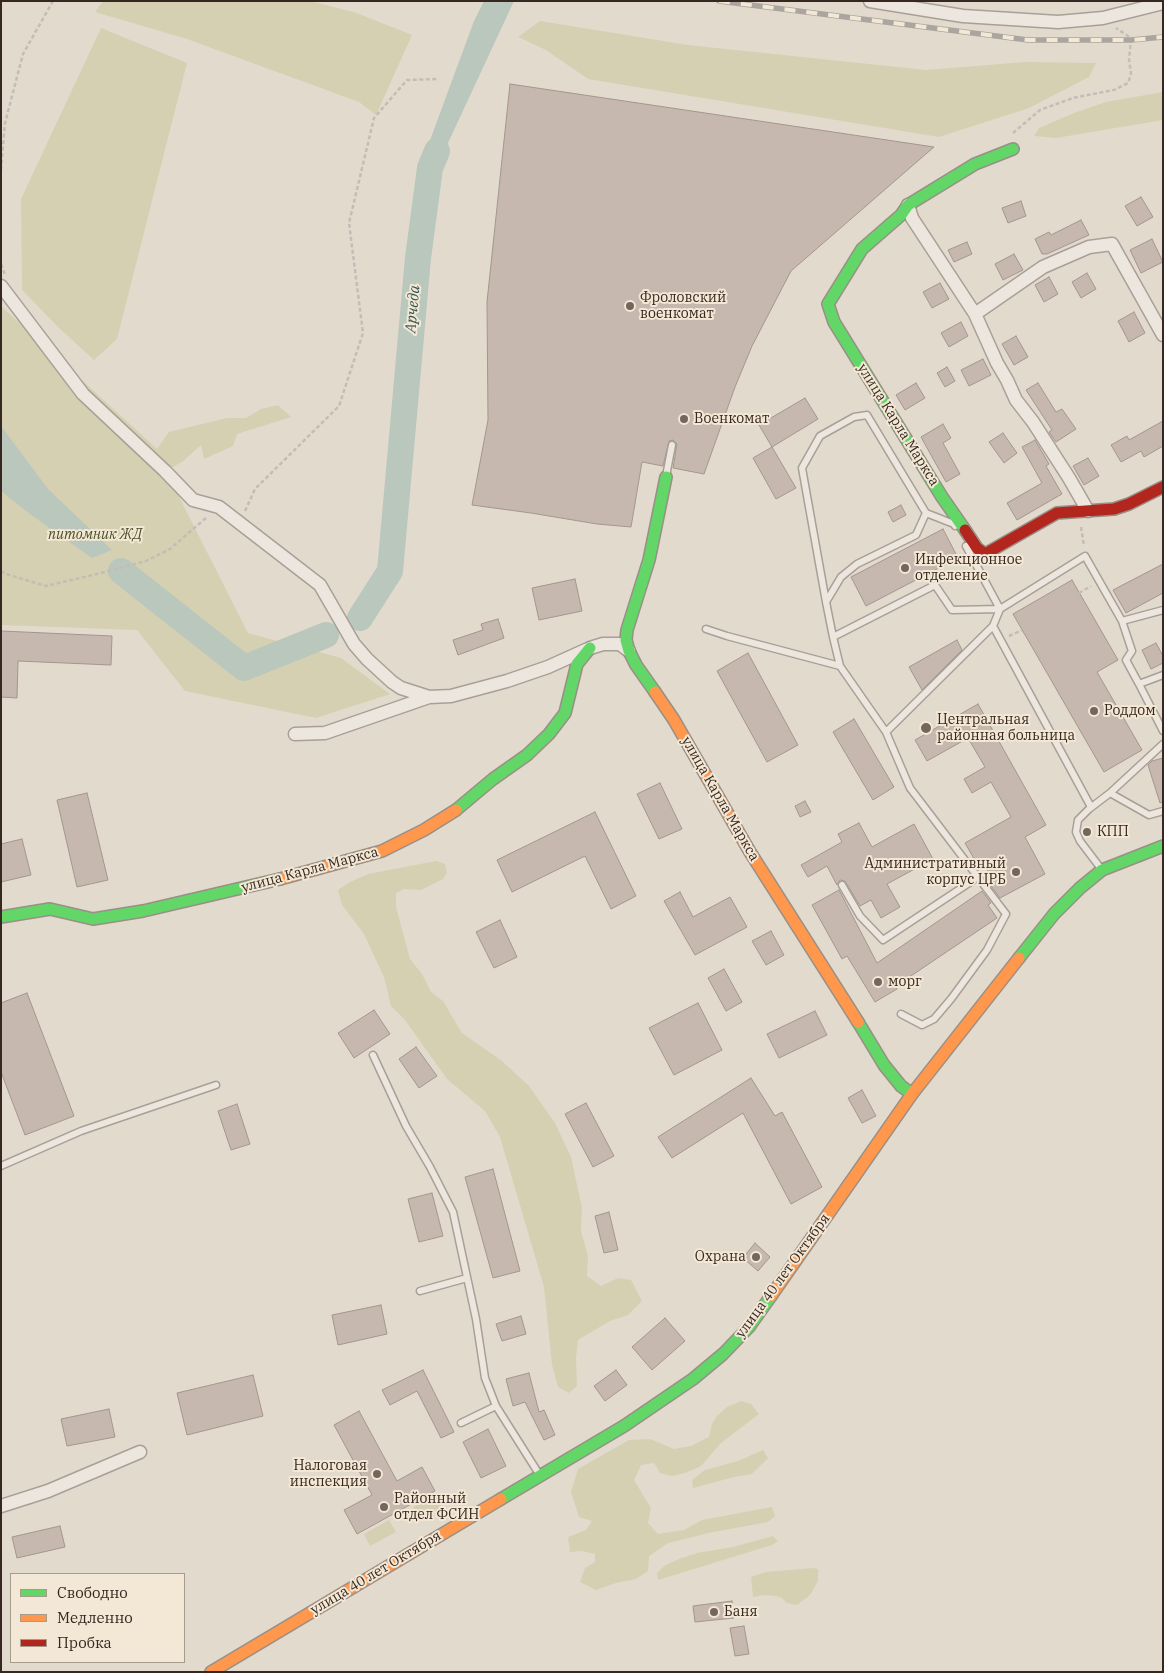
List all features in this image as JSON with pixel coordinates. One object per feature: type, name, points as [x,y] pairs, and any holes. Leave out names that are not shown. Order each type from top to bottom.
[{"type":"street","points":[[870,1],[963,16],[1058,22],[1103,18],[1163,3]]},
{"type":"street","name":"улица Карла Маркса","points":[[1013,149],[975,164],[908,205],[901,215],[882,229],[862,249],[849,267],[828,304],[834,322],[915,455],[977,548],[985,554],[1057,513],[1114,509],[1129,504],[1163,487]]},
{"type":"street","points":[[908,205],[912,218],[975,314],[1016,400],[1069,478],[1084,511]]},
{"type":"street","points":[[975,314],[1042,267],[1089,247],[1112,244],[1163,335]]},
{"type":"street","points":[[1,286],[83,394],[166,471],[193,500],[219,507],[320,585],[354,644],[367,659],[401,688],[429,697]]},
{"type":"street","name":"улица Карла Маркса","points":[[666,477],[649,560],[627,630],[626,640],[629,651],[636,665],[674,720],[750,852],[846,1001],[884,1065],[901,1086],[912,1094]]},
{"type":"street","points":[[295,734],[325,733],[429,697],[451,696],[548,668],[590,648],[603,644],[620,644],[629,651]]},
{"type":"street","name":"улица Карла Маркса","points":[[1,917],[50,909],[93,919],[142,912],[241,889],[382,851],[424,830],[462,806],[493,779],[533,750],[565,713],[577,664],[590,648]]},
{"type":"street","name":"улица 40 лет Октября","points":[[211,1672],[647,1410],[693,1380],[723,1354],[749,1328],[912,1094],[1054,914],[1080,888],[1102,870],[1163,846]]},
{"type":"street","points":[[1,1506],[48,1491],[140,1452]]},
{"type":"lane","points":[[901,1014],[922,1025],[934,1019],[986,950],[1006,914],[910,788],[886,732],[840,666],[826,602],[802,468],[820,436],[854,417],[867,415],[926,514],[954,524],[1000,609]]},
{"type":"lane","points":[[666,477],[672,445]]},
{"type":"lane","points":[[826,602],[841,577],[857,564],[916,535],[926,514]]},
{"type":"lane","points":[[833,637],[936,585],[952,610],[1000,609],[1085,556],[1122,621],[1132,651],[1126,660],[1163,731]]},
{"type":"lane","points":[[886,732],[993,626],[1000,609]]},
{"type":"lane","points":[[1122,621],[1163,610]]},
{"type":"lane","points":[[993,626],[1091,807]]},
{"type":"lane","points":[[706,629],[840,666]]},
{"type":"lane","points":[[1139,684],[1163,675]]},
{"type":"lane","points":[[1102,870],[1084,847],[1076,832],[1078,820],[1163,744]]},
{"type":"lane","points":[[1110,793],[1149,815],[1163,811]]},
{"type":"lane","points":[[842,885],[860,916],[883,940],[978,877]]},
{"type":"lane","points":[[373,1055],[406,1126],[453,1212],[476,1319],[485,1378],[496,1406],[540,1476]]},
{"type":"lane","points":[[1,1166],[81,1131],[216,1085]]},
{"type":"lane","points":[[420,1291],[467,1278]]},
{"type":"lane","points":[[461,1423],[496,1406]]},
{"type":"path","points":[[1,170],[5,123],[23,54],[53,1]]},
{"type":"path","points":[[1013,133],[1040,110],[1073,98],[1114,90],[1128,83],[1131,74],[1129,59],[1131,40],[1103,18]]},
{"type":"path","points":[[240,523],[256,489],[339,406],[362,333],[349,223],[374,118],[407,80],[437,79]]},
{"type":"path","points":[[1,571],[46,586],[146,560],[170,550],[219,507]]},
{"type":"path","points":[[1084,511],[1080,524],[1085,556]]},
{"type":"green space","points":[[103,1],[310,1],[354,12],[412,35],[376,115],[359,102],[187,39],[95,12]]},
{"type":"green space","points":[[540,21],[688,45],[926,70],[1025,62],[1096,63],[1089,77],[1029,108],[939,137],[588,79],[546,50],[518,37]]},
{"type":"green space","points":[[101,28],[187,63],[117,339],[94,360],[22,290],[21,199]]},
{"type":"green space","points":[[1163,92],[1163,120],[1056,138],[1034,136],[1039,128],[1106,102]]},
{"type":"green space","name":"питомник ЖД","points":[[1,306],[157,449],[169,432],[227,418],[246,418],[261,409],[278,405],[291,417],[237,434],[233,446],[204,459],[201,445],[182,462],[166,471],[248,633],[341,658],[390,694],[316,718],[185,691],[137,630],[1,625]]},
{"type":"green space","points":[[436,861],[445,864],[447,873],[443,879],[421,890],[404,889],[396,893],[396,907],[410,959],[422,974],[431,992],[443,1001],[462,1033],[502,1061],[529,1086],[555,1123],[571,1157],[582,1208],[581,1231],[588,1256],[587,1276],[601,1286],[618,1278],[631,1280],[642,1301],[628,1315],[610,1321],[578,1340],[576,1358],[577,1386],[569,1393],[558,1387],[552,1365],[544,1287],[500,1137],[485,1111],[447,1079],[405,1020],[391,1006],[384,977],[364,934],[342,905],[338,890],[368,874]]},
{"type":"green space","points":[[741,1401],[751,1404],[759,1414],[721,1443],[701,1466],[672,1476],[660,1473],[654,1463],[641,1465],[634,1480],[651,1508],[648,1523],[658,1534],[684,1530],[702,1520],[772,1507],[775,1516],[768,1522],[708,1533],[668,1543],[649,1556],[648,1571],[636,1579],[596,1590],[580,1582],[585,1568],[595,1562],[595,1554],[582,1551],[570,1552],[568,1537],[586,1530],[592,1521],[579,1517],[571,1492],[578,1469],[629,1440],[650,1439],[674,1449],[691,1446],[709,1437],[712,1424],[717,1416],[727,1407]]},
{"type":"green space","points":[[763,1450],[768,1458],[752,1474],[693,1488],[692,1480],[705,1470],[738,1461]]},
{"type":"green space","points":[[436,1495],[442,1507],[419,1519],[413,1507]]},
{"type":"green space","points":[[389,1520],[396,1532],[370,1546],[364,1534]]},
{"type":"green space","points":[[773,1536],[778,1541],[772,1545],[658,1580],[657,1573],[664,1566],[679,1559],[697,1553],[733,1547]]},
{"type":"green space","points":[[818,1569],[818,1581],[810,1595],[797,1605],[787,1603],[782,1598],[776,1596],[764,1595],[753,1597],[751,1577],[766,1572]]},
{"type":"shaded area","points":[[484,1],[514,1],[421,201],[419,170],[474,21]]},
{"type":"shaded area","points":[[1,426],[48,489],[112,550],[92,558],[1,491]]},
{"type":"building","name":"Фроловский военкомат","points":[[510,84],[934,147],[791,271],[752,346],[735,387],[704,474],[673,468],[677,444],[673,440],[669,441],[663,466],[642,462],[631,527],[597,524],[472,505],[488,420],[487,302]]},
{"type":"building","points":[[1141,197],[1153,217],[1137,226],[1125,206]]},
{"type":"building","points":[[1021,201],[1026,216],[1008,223],[1002,208]]},
{"type":"building","points":[[1081,220],[1089,235],[1047,254],[1042,254],[1035,239],[1049,232],[1051,235]]},
{"type":"building","points":[[1152,239],[1163,262],[1141,273],[1130,250]]},
{"type":"building","points":[[967,242],[972,254],[954,262],[948,250]]},
{"type":"building","points":[[1014,254],[1023,270],[1003,280],[995,264]]},
{"type":"building","points":[[1087,273],[1096,289],[1081,298],[1072,282]]},
{"type":"building","points":[[1049,277],[1058,294],[1044,302],[1035,285]]},
{"type":"building","points":[[940,283],[949,299],[932,308],[923,292]]},
{"type":"building","points":[[1134,312],[1145,333],[1129,342],[1118,321]]},
{"type":"building","points":[[961,322],[968,336],[949,347],[941,333]]},
{"type":"building","points":[[1016,336],[1028,357],[1014,365],[1002,344]]},
{"type":"building","points":[[983,359],[991,375],[969,386],[961,370]]},
{"type":"building","points":[[947,367],[955,381],[945,387],[937,373]]},
{"type":"building","points":[[916,383],[925,398],[905,410],[896,395]]},
{"type":"building","points":[[1038,383],[1056,412],[1062,409],[1076,429],[1056,442],[1049,432],[1052,430],[1026,390]]},
{"type":"building","points":[[805,398],[818,419],[772,447],[759,425]]},
{"type":"building","points":[[1163,421],[1163,446],[1144,457],[1141,451],[1121,462],[1111,445],[1127,436],[1129,440]]},
{"type":"building","points":[[943,424],[951,438],[943,443],[960,474],[946,482],[921,437]]},
{"type":"building","points":[[1003,433],[1017,453],[1004,463],[989,442]]},
{"type":"building","points":[[1035,440],[1049,464],[1046,466],[1062,494],[1017,520],[1007,503],[1042,483],[1022,447]]},
{"type":"building","points":[[772,447],[796,488],[776,499],[753,458]]},
{"type":"building","points":[[1088,458],[1099,476],[1084,485],[1073,466]]},
{"type":"building","points":[[901,505],[906,515],[893,522],[888,512]]},
{"type":"building","name":"Инфекционное отделение","points":[[943,529],[958,558],[866,606],[851,577]]},
{"type":"building","points":[[1163,564],[1163,593],[1126,613],[1113,590]]},
{"type":"building","points":[[575,579],[582,611],[539,620],[532,588]]},
{"type":"building","name":"Роддом","points":[[1072,580],[1118,660],[1097,672],[1142,750],[1104,772],[1013,614]]},
{"type":"building","points":[[498,619],[504,638],[458,655],[453,640],[483,630],[481,624]]},
{"type":"building","points":[[1,631],[112,636],[111,665],[18,661],[17,698],[1,697]]},
{"type":"building","points":[[957,640],[962,650],[922,690],[909,667]]},
{"type":"building","points":[[1156,643],[1163,656],[1163,663],[1151,669],[1142,650]]},
{"type":"building","points":[[748,653],[798,745],[767,762],[717,671]]},
{"type":"building","points":[[978,704],[1046,825],[1025,837],[1045,874],[1000,898],[991,886],[994,883],[983,861],[977,864],[965,843],[1011,817],[991,782],[972,793],[964,779],[985,767],[968,738],[927,761],[915,740]]},
{"type":"building","points":[[854,719],[894,787],[873,800],[833,732]]},
{"type":"building","points":[[1163,758],[1163,802],[1160,803],[1148,765],[1152,761]]},
{"type":"building","points":[[660,783],[682,829],[659,839],[637,794]]},
{"type":"building","points":[[87,793],[108,880],[77,887],[57,800]]},
{"type":"building","points":[[805,801],[811,812],[800,817],[795,806]]},
{"type":"building","points":[[595,812],[636,896],[611,909],[585,856],[512,892],[497,860]]},
{"type":"building","points":[[859,823],[872,847],[914,824],[933,859],[887,884],[900,907],[881,918],[871,900],[860,906],[845,881],[840,880],[837,885],[827,866],[808,877],[801,865],[842,842],[838,834]]},
{"type":"building","points":[[22,839],[31,875],[1,882],[1,844]]},
{"type":"building","points":[[839,890],[877,963],[982,891],[991,903],[988,905],[997,918],[896,986],[897,989],[875,1002],[847,956],[842,959],[812,905]]},
{"type":"building","points":[[680,892],[693,917],[730,897],[747,927],[695,955],[664,901]]},
{"type":"building","points":[[500,920],[517,957],[494,968],[476,932]]},
{"type":"building","points":[[771,931],[784,955],[766,965],[752,941]]},
{"type":"building","points":[[724,969],[742,1002],[726,1011],[708,978]]},
{"type":"building","points":[[27,993],[74,1116],[25,1135],[1,1072],[1,1003]]},
{"type":"building","points":[[698,1003],[722,1050],[674,1075],[649,1028]]},
{"type":"building","points":[[374,1010],[390,1034],[354,1058],[338,1033]]},
{"type":"building","points":[[815,1011],[827,1035],[779,1058],[767,1034]]},
{"type":"building","points":[[416,1047],[437,1076],[419,1088],[399,1059]]},
{"type":"building","points":[[751,1078],[775,1116],[782,1112],[822,1187],[791,1204],[743,1113],[672,1158],[658,1137]]},
{"type":"building","points":[[862,1090],[876,1116],[862,1123],[848,1098]]},
{"type":"building","points":[[586,1103],[614,1156],[593,1167],[565,1114]]},
{"type":"building","points":[[237,1104],[250,1144],[231,1150],[218,1111]]},
{"type":"building","points":[[493,1169],[520,1271],[493,1278],[465,1177]]},
{"type":"building","points":[[432,1193],[443,1236],[419,1242],[408,1199]]},
{"type":"building","points":[[609,1212],[618,1250],[604,1253],[595,1216]]},
{"type":"building","name":"Охрана","points":[[755,1243],[770,1257],[758,1271],[743,1258]]},
{"type":"building","points":[[381,1305],[387,1334],[338,1345],[332,1315]]},
{"type":"building","points":[[521,1316],[526,1334],[502,1341],[496,1324]]},
{"type":"building","points":[[665,1318],[685,1341],[652,1370],[632,1347]]},
{"type":"building","points":[[423,1370],[454,1432],[441,1438],[417,1391],[390,1405],[382,1390]]},
{"type":"building","points":[[616,1370],[627,1385],[605,1401],[594,1386]]},
{"type":"building","points":[[529,1373],[539,1412],[544,1410],[555,1435],[544,1440],[525,1402],[513,1406],[506,1379]]},
{"type":"building","points":[[253,1375],[263,1416],[187,1435],[177,1393]]},
{"type":"building","points":[[109,1409],[115,1437],[67,1446],[61,1419]]},
{"type":"building","name":"Налоговая инспекция","points":[[359,1411],[397,1481],[422,1467],[435,1491],[357,1534],[344,1510],[372,1495],[334,1425]]},
{"type":"building","points":[[488,1429],[506,1466],[481,1478],[463,1442]]},
{"type":"building","points":[[60,1526],[65,1547],[17,1558],[12,1537]]},
{"type":"building","name":"Баня","points":[[732,1601],[734,1618],[695,1622],[693,1606]]},
{"type":"building","points":[[744,1626],[749,1654],[735,1656],[730,1628]]},
{"type":"waterway","name":"Арчеда","points":[[360,618],[390,571],[418,258],[430,168],[437,151]]},
{"type":"waterway","name":"Арчеда","points":[[121,571],[244,668],[326,635]]},
{"type":"railway","points":[[719,1],[1028,40],[1131,40],[1163,37]]},
{"type":"traffic: fast","points":[[965,530],[942,497],[834,322],[828,304],[862,249],[901,215],[908,205],[975,164],[1013,149]]},
{"type":"traffic: fast","points":[[655,692],[636,665],[626,640],[627,630],[649,560],[666,477]]},
{"type":"traffic: fast","points":[[456,810],[493,779],[527,755],[549,734],[565,713],[577,664],[590,648]]},
{"type":"traffic: fast","points":[[1019,958],[1054,914],[1080,888],[1102,870],[1163,846]]},
{"type":"traffic: fast","points":[[1,917],[50,909],[93,919],[143,911],[280,879]]},
{"type":"traffic: fast","points":[[858,1022],[884,1065],[901,1086],[912,1094]]},
{"type":"traffic: fast","points":[[501,1499],[624,1426],[693,1379],[723,1354],[749,1327],[771,1296]]},
{"type":"traffic: slow","points":[[655,692],[674,720],[750,852],[858,1022]]},
{"type":"traffic: slow","points":[[280,879],[382,851],[424,830],[456,810]]},
{"type":"traffic: slow","points":[[771,1296],[912,1094],[1019,958]]},
{"type":"traffic: slow","points":[[211,1672],[501,1499]]},
{"type":"traffic: jam","points":[[965,530],[977,548],[985,554],[1057,513],[1114,509],[1129,504],[1163,487]]},
{"type":"place","name":"Фроловский военкомат","points":[[630,306]]},
{"type":"place","name":"Военкомат","points":[[684,419]]},
{"type":"place","name":"Инфекционное отделение","points":[[905,568]]},
{"type":"place","name":"Роддом","points":[[1094,711]]},
{"type":"place","name":"Центральная районная больница","points":[[926,728]]},
{"type":"place","name":"КПП","points":[[1087,832]]},
{"type":"place","name":"Административный корпус ЦРБ","points":[[1016,872]]},
{"type":"place","name":"морг","points":[[878,982]]},
{"type":"place","name":"Охрана","points":[[756,1257]]},
{"type":"place","name":"Налоговая инспекция","points":[[377,1474]]},
{"type":"place","name":"Районный отдел ФСИН","points":[[384,1507]]},
{"type":"place","name":"Баня","points":[[714,1612]]}]
